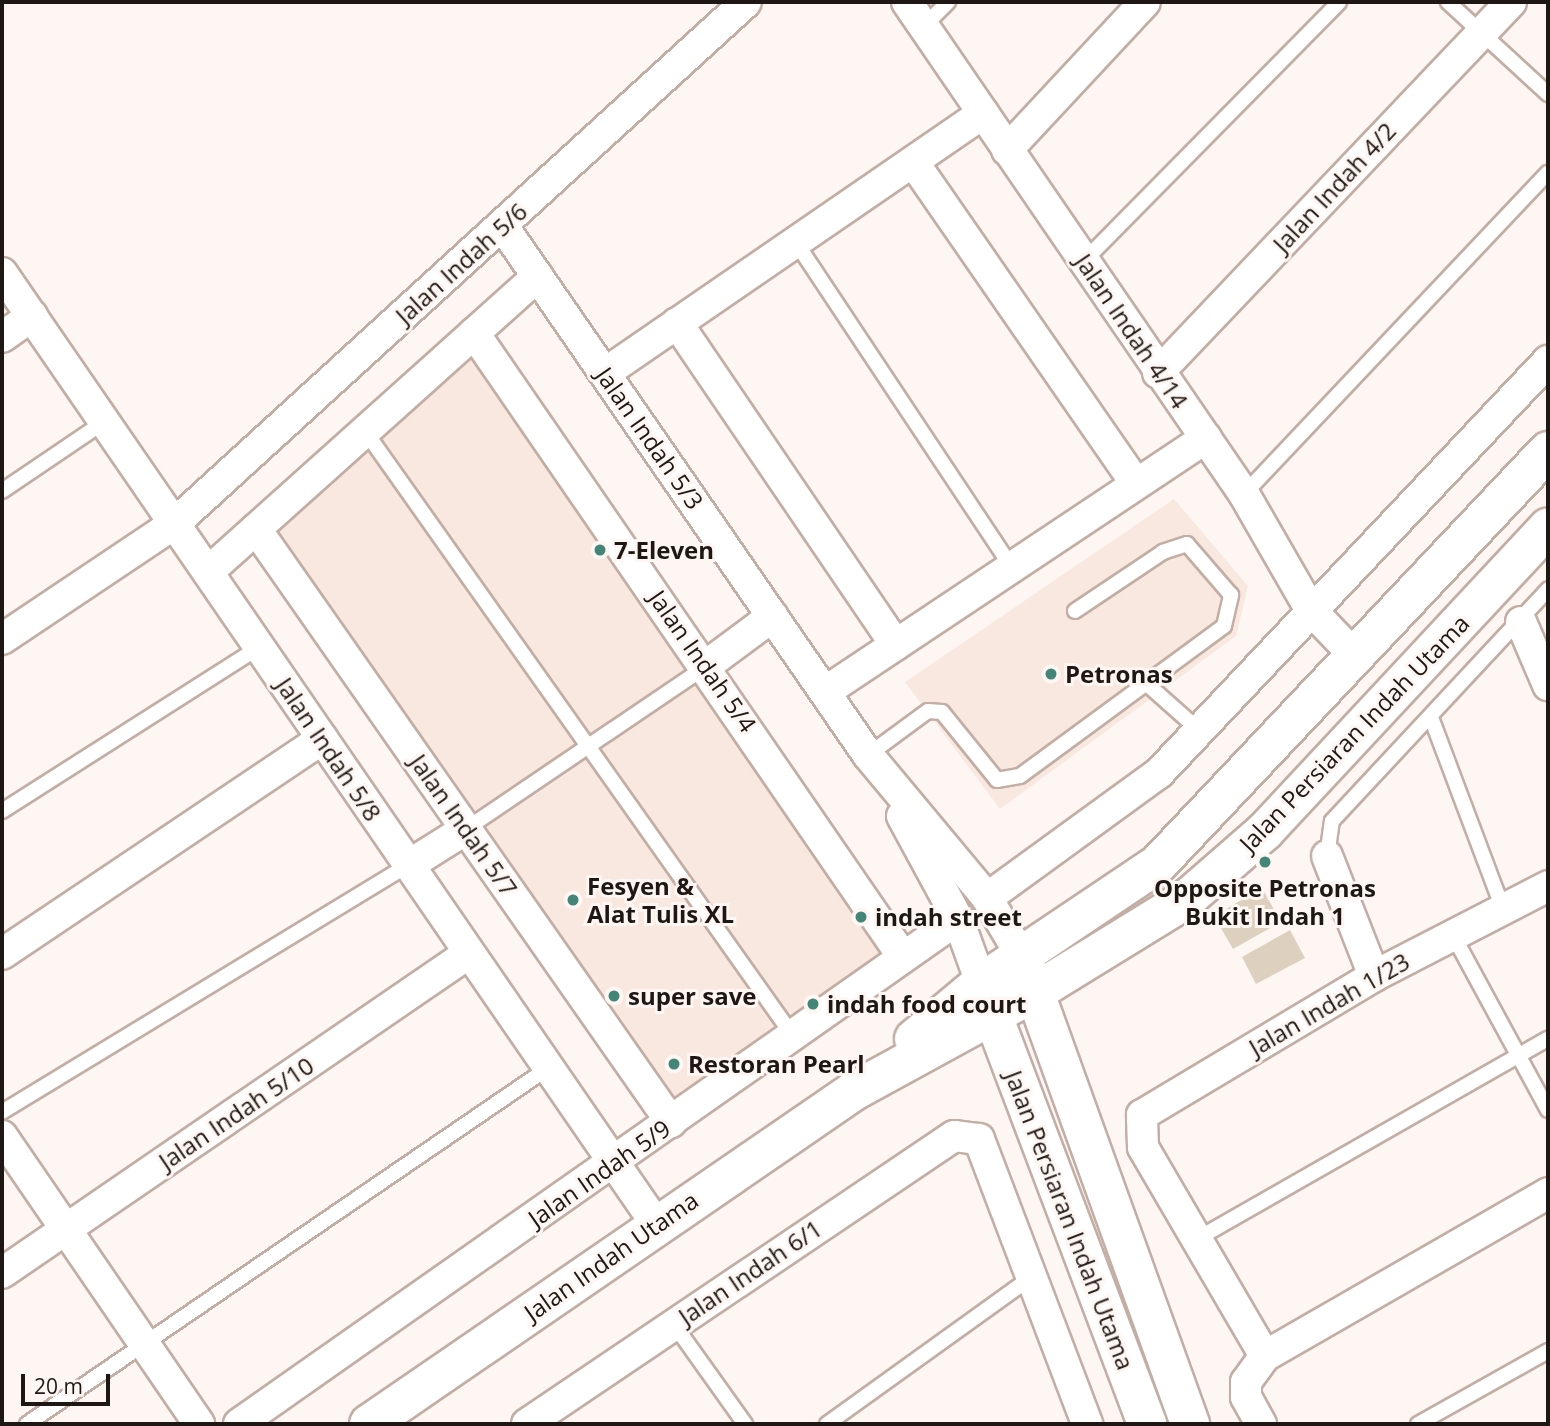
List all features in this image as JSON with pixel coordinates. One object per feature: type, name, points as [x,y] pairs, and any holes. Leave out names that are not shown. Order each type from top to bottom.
[{"type":"main road","name":"Jalan Persiaran Indah Utama","points":[[1021,957],[1158,864],[1357,658],[1548,451]]},
{"type":"main road","name":"Jalan Persiaran Indah Utama","points":[[1190,1424],[1037,991],[1188,898],[1265,831],[1548,527]]},
{"type":"main road","points":[[1021,957],[1037,991]]},
{"type":"main road","name":"Jalan Indah Utama","points":[[369,1424],[656,1224],[987,999],[1021,957]]},
{"type":"main road","name":"Jalan Indah Utama","points":[[987,999],[1037,991]]},
{"type":"main road","name":"Jalan Persiaran Indah Utama","points":[[987,999],[1146,1424]]},
{"type":"street","name":"Jalan Indah 5/6","points":[[2,639],[174,524],[746,2]]},
{"type":"street","name":"Jalan Indah 4/14","points":[[907,2],[1158,373],[1244,494],[1310,609],[1357,658]]},
{"type":"street","points":[[1007,150],[1144,2]]},
{"type":"street","name":"Jalan Indah 4/2","points":[[1158,373],[1511,2]]},
{"type":"street","points":[[605,373],[983,113]]},
{"type":"street","points":[[914,163],[1134,481]]},
{"type":"street","name":"Jalan Indah 5/3","points":[[502,225],[869,755],[987,898],[1021,957]]},
{"type":"street","name":"Jalan Indah 5/8","points":[[2,273],[656,1224]]},
{"type":"street","points":[[208,572],[538,276]]},
{"type":"street","points":[[2,337],[32,316]]},
{"type":"street","points":[[677,323],[896,645]]},
{"type":"street","name":"Jalan Indah 5/4","points":[[474,333],[707,665],[903,957]]},
{"type":"street","points":[[987,898],[1159,773],[1201,732],[1310,609],[1548,361]]},
{"type":"street","points":[[825,692],[1012,568],[1134,481],[1206,438]]},
{"type":"street","name":"Jalan Indah 5/7","points":[[256,528],[671,1122]]},
{"type":"street","points":[[707,665],[773,616]]},
{"type":"street","points":[[1521,622],[1548,685]]},
{"type":"street","points":[[2,954],[322,739]]},
{"type":"street","name":"Jalan Indah 5/3","points":[[869,755],[958,919],[987,999]]},
{"type":"street","points":[[409,865],[466,829]]},
{"type":"street","points":[[1327,856],[1374,976]]},
{"type":"street","name":"Jalan Indah 1/23","points":[[1195,1240],[1143,1147],[1142,1115],[1374,976],[1548,886]]},
{"type":"street","name":"Jalan Indah 5/9","points":[[239,1424],[958,919]]},
{"type":"street","name":"Jalan Indah 5/10","points":[[2,1273],[469,953]]},
{"type":"street","points":[[2,1136],[199,1424]]},
{"type":"street","name":"Jalan Indah 6/1","points":[[527,1424],[954,1136],[979,1139],[1032,1276]]},
{"type":"street","points":[[1261,1424],[1246,1397],[1246,1382],[1265,1356],[1548,1194]]},
{"type":"street","points":[[1195,1240],[1265,1356]]},
{"type":"street","points":[[1032,1276],[1083,1423]]},
{"type":"lane","points":[[924,26],[948,2]]},
{"type":"lane","points":[[1084,261],[1339,2]]},
{"type":"lane","points":[[1448,2],[1548,94]]},
{"type":"lane","points":[[1244,494],[1548,173]]},
{"type":"lane","points":[[795,241],[1012,568]]},
{"type":"lane","points":[[2,491],[104,422]]},
{"type":"lane","points":[[365,431],[793,1035]]},
{"type":"lane","points":[[869,755],[928,711],[942,712],[997,780],[1020,776],[1148,685],[1224,626],[1231,596],[1187,544],[1163,552],[1075,611]]},
{"type":"lane","points":[[1327,856],[1332,821],[1432,720],[1548,589]]},
{"type":"lane","points":[[2,811],[259,646]]},
{"type":"lane","points":[[466,829],[707,665]]},
{"type":"lane","points":[[1148,685],[1201,732]]},
{"type":"lane","points":[[1432,720],[1503,909]]},
{"type":"lane","points":[[2,1112],[409,865]]},
{"type":"lane","points":[[1453,935],[1548,1110]]},
{"type":"lane","points":[[1195,1240],[1548,1039]]},
{"type":"lane","points":[[27,1424],[548,1068]]},
{"type":"lane","points":[[827,1424],[1032,1276]]},
{"type":"lane","points":[[673,1324],[745,1424]]},
{"type":"lane","points":[[1418,1424],[1548,1351]]},
{"type":"shaded area","points":[[473,350],[888,953],[673,1106],[270,530]]},
{"type":"shaded area","points":[[1174,499],[1248,586],[1236,636],[1000,809],[905,682]]},
{"type":"building","points":[[1262,888],[1281,922],[1233,949],[1214,916]]},
{"type":"building","points":[[1290,930],[1305,958],[1256,984],[1242,957]]},
{"type":"place","name":"7-Eleven","points":[[600,550]]},
{"type":"place","name":"Petronas","points":[[1051,674]]},
{"type":"place","name":"Opposite Petronas Bukit Indah 1","points":[[1265,862]]},
{"type":"place","name":"Fesyen & Alat Tulis XL","points":[[573,900]]},
{"type":"place","name":"indah street","points":[[861,917]]},
{"type":"place","name":"super save","points":[[614,996]]},
{"type":"place","name":"indah food court","points":[[813,1004]]},
{"type":"place","name":"Restoran Pearl","points":[[674,1064]]}]
